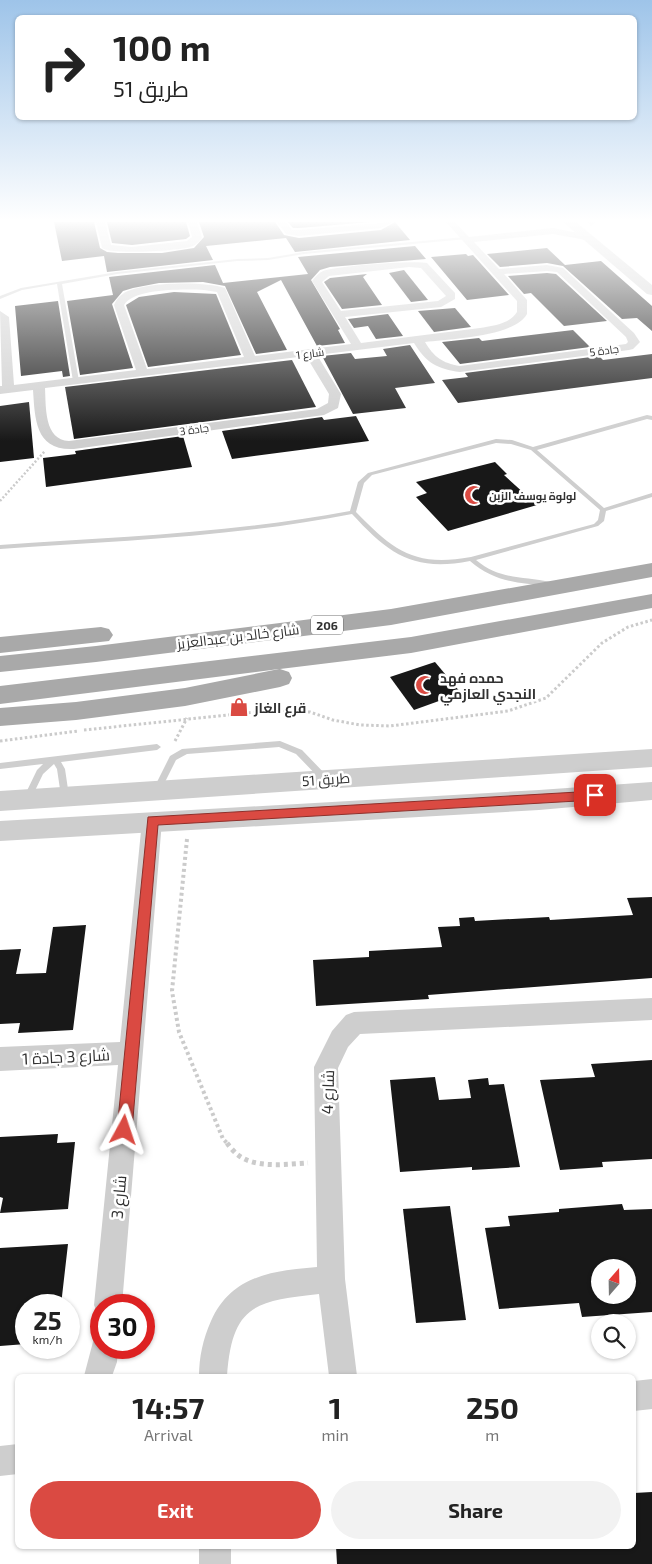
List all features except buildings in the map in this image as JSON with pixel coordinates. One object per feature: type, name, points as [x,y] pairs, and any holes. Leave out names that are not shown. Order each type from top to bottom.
[{"type":"main road","name":"شارع خالد بن عبدالعزيز","points":[[0,664],[96,654],[391,616],[652,570]]},
{"type":"main road","name":"206","points":[[0,695],[411,645],[652,601]]},
{"type":"main road","points":[[0,644],[184,627],[324,610],[352,610],[391,616]]},
{"type":"main road","points":[[0,717],[76,711],[185,697],[338,667],[411,645]]},
{"type":"street","points":[[129,295],[121,300],[119,305],[143,373]]},
{"type":"street","points":[[223,295],[251,360]]},
{"type":"street","points":[[326,295],[358,347]]},
{"type":"street","points":[[338,315],[441,304],[451,297],[450,295]]},
{"type":"street","name":"شارع 1","points":[[4,389],[454,335],[509,324],[521,316],[523,309],[522,300],[517,295]]},
{"type":"street","name":"جادة 5","points":[[418,340],[429,358],[441,367],[460,369],[629,347],[634,342],[630,335],[587,295]]},
{"type":"street","points":[[0,314],[4,318],[4,389]]},
{"type":"street","name":"جادة 3","points":[[54,441],[65,445],[320,412],[334,405],[335,394],[310,353]]},
{"type":"street","points":[[39,385],[44,431],[49,439],[54,441]]},
{"type":"street","name":"طريق 51","points":[[0,801],[652,758]]},
{"type":"street","points":[[488,769],[496,802]]},
{"type":"street","points":[[453,771],[460,804]]},
{"type":"street","points":[[0,830],[496,802],[652,791]]},
{"type":"street","name":"شارع 3","points":[[109,1294],[152,820]]},
{"type":"street","name":"شارع 4","points":[[343,1374],[332,1278],[327,1162],[326,1067],[340,1039],[354,1023],[652,1009]]},
{"type":"street","name":"شارع 3 جادة 1","points":[[0,1059],[131,1052]]},
{"type":"street","points":[[213,1374],[217,1339],[228,1314],[246,1296],[268,1287],[332,1278]]},
{"type":"street","points":[[99,1374],[103,1359]]},
{"type":"street","points":[[636,1396],[652,1394]]},
{"type":"street","points":[[0,1461],[15,1459]]},
{"type":"street","points":[[215,1549],[215,1564]]},
{"type":"lane","points":[[61,295],[76,381]]},
{"type":"lane","points":[[534,449],[647,417],[652,418]]},
{"type":"lane","points":[[353,512],[360,482],[370,474],[496,441],[512,442],[534,449],[603,510]]},
{"type":"lane","points":[[603,510],[652,495]]},
{"type":"lane","points":[[353,512],[368,528],[400,555],[434,564],[471,560],[596,525],[601,521],[603,510]]},
{"type":"lane","points":[[0,547],[249,530],[311,521],[353,512]]},
{"type":"lane","points":[[471,560],[489,574],[501,578],[563,586]]},
{"type":"lane","points":[[157,790],[173,758],[185,751],[272,744],[293,748],[325,779]]},
{"type":"lane","points":[[0,766],[157,747]]},
{"type":"lane","points":[[55,759],[61,768],[65,796]]},
{"type":"lane","points":[[27,799],[43,768],[55,759]]},
{"type":"path","points":[[0,501],[54,441]]},
{"type":"path","points":[[0,741],[187,718],[266,711],[310,712],[333,720],[360,725],[390,726],[508,711],[546,698],[602,643],[628,627],[652,620]]},
{"type":"path","points":[[189,818],[172,991],[179,1032],[188,1056],[223,1139],[239,1156],[255,1162],[277,1165],[327,1162]]},
{"type":"place","name":"لولوة يوسف الزبن","points":[[474,495]]},
{"type":"place","name":"حمده فهد النجدي العازمي","points":[[425,685]]},
{"type":"place","name":"قرع الغاز","points":[[239,707]]},
{"type":"route","points":[[124,1130],[152,820],[539,800],[595,795]]}]
